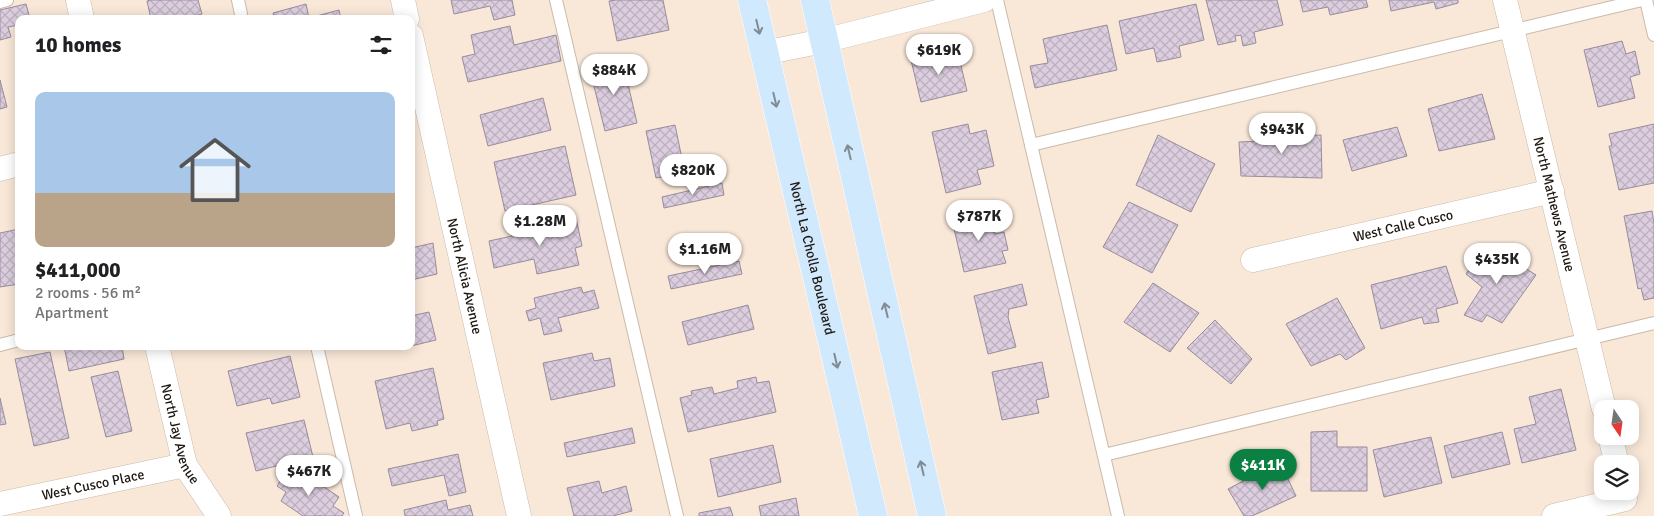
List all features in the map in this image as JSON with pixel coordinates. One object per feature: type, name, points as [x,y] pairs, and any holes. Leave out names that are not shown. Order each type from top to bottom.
[{"type":"main road","name":"North La Cholla Boulevard","points":[[752,0],[873,516]]},
{"type":"main road","points":[[815,0],[932,516]]},
{"type":"street","points":[[78,0],[81,15]]},
{"type":"street","points":[[403,0],[406,15]]},
{"type":"street","points":[[764,53],[984,0]]},
{"type":"street","name":"North Mathews Avenue","points":[[1504,0],[1602,400]]},
{"type":"street","name":"North Alicia Avenue","points":[[415,54],[519,516]]},
{"type":"street","points":[[0,169],[15,165]]},
{"type":"street","name":"West Calle Cusco","points":[[1253,260],[1552,191]]},
{"type":"street","name":"North Jay Avenue","points":[[158,350],[185,465],[219,516]]},
{"type":"street","name":"West Cusco Place","points":[[0,504],[185,465]]},
{"type":"street","points":[[1554,516],[1626,502]]},
{"type":"lane","points":[[0,2],[7,0]]},
{"type":"lane","points":[[238,0],[241,15]]},
{"type":"lane","points":[[556,0],[677,516]]},
{"type":"lane","points":[[997,0],[1118,516]]},
{"type":"lane","points":[[1031,145],[1644,0],[1654,35]]},
{"type":"lane","points":[[1104,455],[1654,323]]},
{"type":"lane","points":[[0,345],[15,341]]},
{"type":"lane","points":[[318,350],[356,516]]},
{"type":"building","points":[[198,0],[202,14],[150,15],[147,1]]},
{"type":"building","points":[[451,0],[512,0],[515,15],[494,20],[490,6],[454,14]]},
{"type":"building","points":[[663,0],[669,30],[617,41],[609,1]]},
{"type":"building","points":[[1206,0],[1277,0],[1283,25],[1254,32],[1256,43],[1243,46],[1241,35],[1235,36],[1236,41],[1218,45]]},
{"type":"building","points":[[1300,0],[1366,0],[1368,7],[1330,15],[1328,7],[1303,12]]},
{"type":"building","points":[[1389,0],[1458,0],[1458,3],[1436,9],[1434,2],[1391,11]]},
{"type":"building","points":[[26,4],[29,15],[15,15],[15,26],[8,27],[11,37],[0,40],[0,10]]},
{"type":"building","points":[[306,4],[308,15],[274,15],[273,13]]},
{"type":"building","points":[[1196,4],[1204,40],[1179,46],[1181,57],[1157,62],[1154,48],[1126,54],[1119,21]]},
{"type":"building","points":[[339,10],[340,15],[320,15]]},
{"type":"building","points":[[1107,25],[1117,70],[1035,88],[1030,66],[1048,63],[1043,39]]},
{"type":"building","points":[[510,26],[514,45],[556,35],[561,61],[468,82],[462,57],[475,54],[471,35]]},
{"type":"building","points":[[1622,41],[1626,54],[1635,51],[1640,74],[1630,77],[1635,98],[1598,107],[1584,50]]},
{"type":"building","points":[[957,49],[967,91],[921,102],[911,60]]},
{"type":"building","points":[[623,62],[637,123],[605,131],[590,70]]},
{"type":"building","points":[[0,80],[7,107],[0,109]]},
{"type":"building","points":[[1482,94],[1495,139],[1439,151],[1428,109]]},
{"type":"building","points":[[543,98],[551,130],[488,146],[480,115]]},
{"type":"building","points":[[968,124],[970,134],[986,130],[994,166],[977,170],[981,184],[946,193],[932,132]]},
{"type":"building","points":[[1654,124],[1654,183],[1619,190],[1609,146],[1612,146],[1609,134]]},
{"type":"building","points":[[675,125],[685,173],[656,178],[646,131]]},
{"type":"building","points":[[1397,127],[1407,156],[1352,171],[1343,140]]},
{"type":"building","points":[[1264,129],[1302,129],[1301,136],[1321,135],[1322,178],[1241,176],[1239,142],[1262,141]]},
{"type":"building","points":[[1158,135],[1215,164],[1191,212],[1136,185]]},
{"type":"building","points":[[565,146],[576,195],[505,211],[494,162]]},
{"type":"building","points":[[722,183],[724,195],[664,208],[662,197]]},
{"type":"building","points":[[1129,202],[1178,225],[1152,273],[1103,247]]},
{"type":"building","points":[[988,211],[995,234],[1004,232],[1008,250],[1002,251],[1006,263],[964,272],[952,220]]},
{"type":"building","points":[[1652,211],[1654,223],[1654,298],[1644,300],[1641,288],[1638,289],[1624,216]]},
{"type":"building","points":[[576,218],[582,246],[575,248],[579,265],[537,274],[534,259],[494,268],[489,241],[512,236],[511,233]]},
{"type":"building","points":[[15,230],[15,285],[0,287],[0,233]]},
{"type":"building","points":[[433,243],[437,274],[415,279],[415,247]]},
{"type":"building","points":[[1487,244],[1536,275],[1502,323],[1487,315],[1482,322],[1464,315],[1482,287],[1466,274]]},
{"type":"building","points":[[739,261],[742,274],[671,289],[668,276]]},
{"type":"building","points":[[1446,266],[1458,303],[1436,309],[1439,322],[1424,324],[1422,317],[1381,329],[1371,285]]},
{"type":"building","points":[[1153,283],[1199,313],[1170,352],[1124,322]]},
{"type":"building","points":[[1022,284],[1027,305],[1009,309],[1008,317],[1016,347],[988,354],[974,296]]},
{"type":"building","points":[[581,287],[583,293],[594,290],[599,308],[558,318],[562,331],[544,335],[540,318],[529,321],[526,311],[536,308],[534,298]]},
{"type":"building","points":[[1337,298],[1365,348],[1346,360],[1340,354],[1311,366],[1286,324]]},
{"type":"building","points":[[748,305],[754,329],[688,345],[682,322]]},
{"type":"building","points":[[429,312],[436,340],[415,345],[415,315]]},
{"type":"building","points":[[1215,320],[1252,359],[1231,384],[1187,348]]},
{"type":"building","points":[[65,350],[123,350],[124,359],[69,371]]},
{"type":"building","points":[[50,352],[69,438],[34,446],[15,359]]},
{"type":"building","points":[[592,353],[594,361],[610,358],[615,386],[551,400],[543,363]]},
{"type":"building","points":[[290,356],[300,397],[272,404],[270,398],[237,406],[228,371]]},
{"type":"building","points":[[1042,362],[1049,397],[1036,400],[1039,413],[1002,420],[992,372]]},
{"type":"building","points":[[433,368],[444,419],[437,421],[438,425],[412,431],[410,423],[386,429],[375,381]]},
{"type":"building","points":[[118,371],[132,431],[106,437],[91,377]]},
{"type":"building","points":[[756,377],[757,383],[769,381],[776,412],[688,432],[680,398],[692,395],[691,391],[712,387],[714,394],[738,388],[737,381]]},
{"type":"building","points":[[1561,389],[1576,450],[1522,463],[1514,429],[1536,424],[1529,397]]},
{"type":"building","points":[[0,398],[6,424],[0,425]]},
{"type":"building","points":[[304,420],[313,457],[256,471],[246,433]]},
{"type":"building","points":[[632,428],[635,443],[567,457],[564,443]]},
{"type":"building","points":[[1337,431],[1337,447],[1367,447],[1367,491],[1311,491],[1311,432]]},
{"type":"building","points":[[1502,432],[1510,464],[1452,478],[1444,446]]},
{"type":"building","points":[[1431,437],[1442,483],[1384,497],[1373,450]]},
{"type":"building","points":[[773,445],[781,482],[718,497],[710,459]]},
{"type":"building","points":[[458,454],[466,492],[449,496],[444,475],[392,486],[388,469]]},
{"type":"building","points":[[1280,462],[1296,496],[1252,516],[1244,516],[1228,489]]},
{"type":"building","points":[[285,474],[298,483],[305,474],[339,497],[333,506],[344,513],[342,516],[303,516],[281,501],[286,492],[277,486]]},
{"type":"building","points":[[599,481],[602,493],[626,486],[632,511],[613,516],[574,516],[567,488]]},
{"type":"building","points":[[796,498],[799,516],[761,516],[759,506]]},
{"type":"building","points":[[446,500],[448,510],[470,505],[473,516],[405,516],[404,510]]},
{"type":"building","points":[[730,507],[733,516],[699,516],[699,513]]}]
